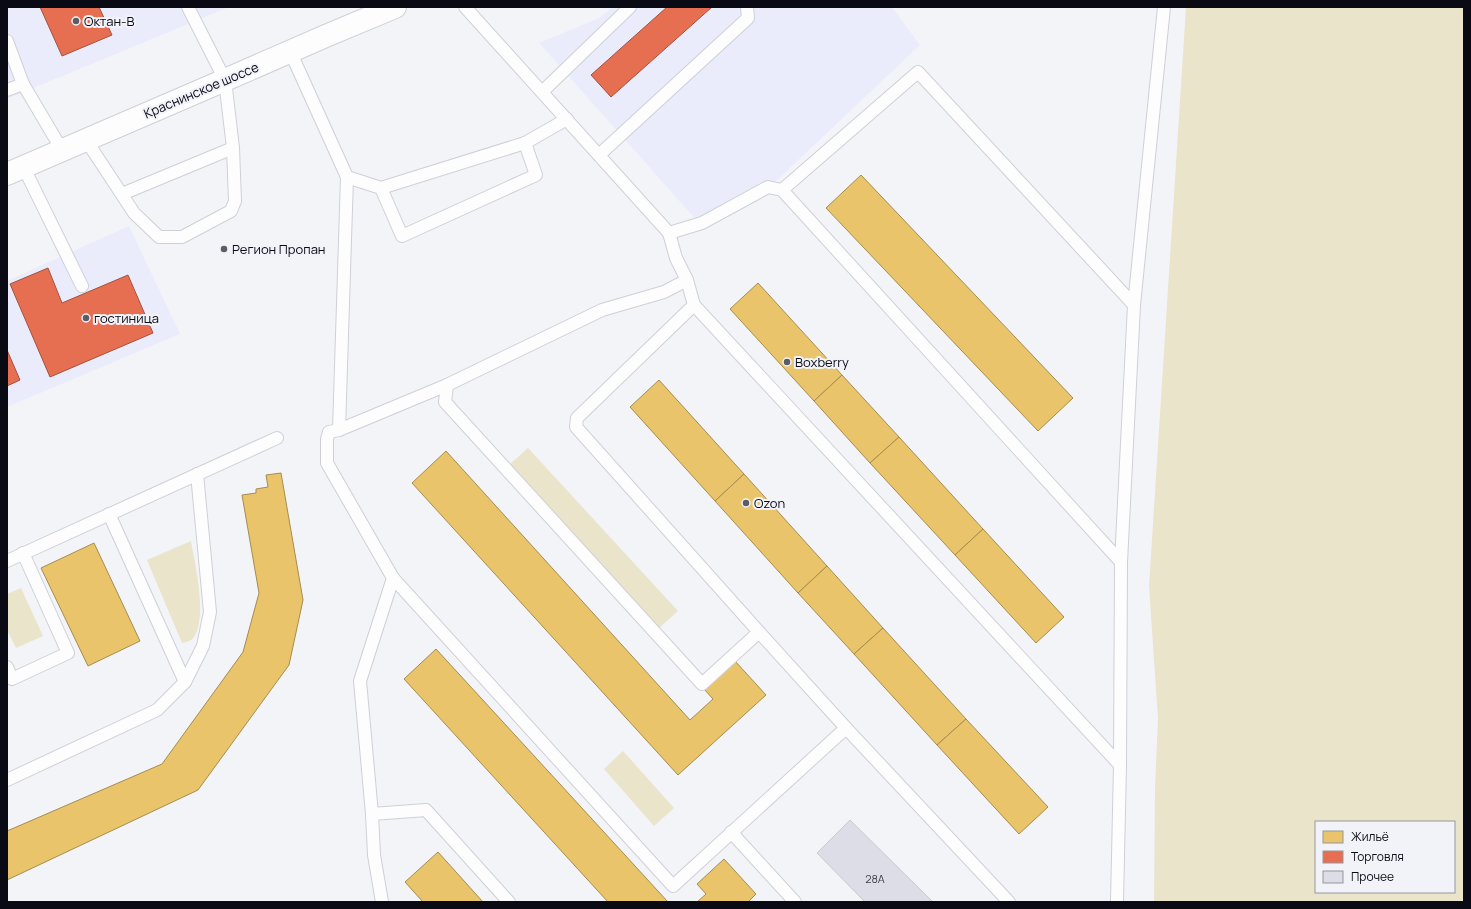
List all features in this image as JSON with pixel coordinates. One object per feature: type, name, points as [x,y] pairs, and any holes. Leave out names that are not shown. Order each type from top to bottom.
[{"type":"main road","name":"Краснинское шоссе","points":[[15,170],[395,7]]},
{"type":"lane","points":[[86,140],[134,213],[159,237],[182,237],[231,211],[235,201],[233,148],[225,80],[188,7]]},
{"type":"lane","points":[[464,7],[670,233],[676,258],[687,280],[694,305],[1120,765]]},
{"type":"lane","points":[[542,92],[630,7]]},
{"type":"lane","points":[[599,155],[748,18],[747,7]]},
{"type":"lane","points":[[1117,902],[1120,765],[1121,562],[1134,305],[1164,7]]},
{"type":"lane","points":[[7,41],[23,84],[62,150]]},
{"type":"lane","points":[[290,51],[347,177],[339,430]]},
{"type":"lane","points":[[782,190],[918,72],[1134,305]]},
{"type":"lane","points":[[7,90],[23,84]]},
{"type":"lane","points":[[347,177],[381,188],[525,143],[567,119]]},
{"type":"lane","points":[[381,188],[402,236],[536,175],[525,143]]},
{"type":"lane","points":[[122,194],[233,148]]},
{"type":"lane","points":[[15,170],[82,286]]},
{"type":"lane","points":[[670,233],[702,223],[768,187],[782,190],[1121,562]]},
{"type":"lane","points":[[687,280],[664,292],[602,310],[447,385],[339,430],[329,432],[326,439],[327,463],[393,578],[673,886],[846,728]]},
{"type":"lane","points":[[694,305],[577,418],[576,427],[846,728],[1009,902]]},
{"type":"lane","points":[[447,385],[445,402],[702,684],[759,632]]},
{"type":"lane","points":[[7,560],[277,438]]},
{"type":"lane","points":[[7,780],[157,710],[185,682],[203,646],[210,612],[197,474]]},
{"type":"lane","points":[[109,514],[185,682]]},
{"type":"lane","points":[[7,668],[12,679],[68,653],[23,553]]},
{"type":"lane","points":[[382,902],[374,855],[372,814],[360,681],[393,578]]},
{"type":"lane","points":[[372,814],[426,810],[509,902]]},
{"type":"lane","points":[[731,832],[795,902]]},
{"type":"shaded area","points":[[7,7],[229,7],[7,99]]},
{"type":"shaded area","points":[[613,7],[892,7],[920,45],[773,184],[698,222],[539,43],[599,18]]},
{"type":"shaded area","points":[[1186,7],[1464,7],[1464,902],[1154,902],[1155,787],[1158,719],[1149,586]]},
{"type":"shaded area","points":[[129,226],[180,334],[7,407],[7,281]]},
{"type":"shaded area","points":[[528,448],[678,611],[658,629],[508,466]]},
{"type":"shaded area","points":[[191,541],[199,589],[200,615],[194,637],[182,643],[147,560]]},
{"type":"shaded area","points":[[21,588],[43,636],[16,648],[7,630],[7,594]]},
{"type":"shaded area","points":[[623,751],[674,808],[654,826],[604,769]]},
{"type":"building: Жильё","points":[[861,175],[1073,398],[1038,431],[826,208]]},
{"type":"building: Жильё","points":[[758,283],[842,375],[814,401],[730,309]]},
{"type":"building: Жильё","points":[[842,375],[899,437],[870,463],[814,401]]},
{"type":"building: Жильё","points":[[659,380],[744,474],[715,501],[630,407]]},
{"type":"building: Жильё","points":[[899,437],[983,529],[955,555],[870,463]]},
{"type":"building: Жильё","points":[[446,451],[690,720],[713,699],[704,689],[735,661],[766,695],[678,775],[412,483]]},
{"type":"building: Жильё","points":[[281,473],[303,600],[289,665],[198,790],[7,880],[7,831],[162,764],[243,652],[259,593],[242,495],[256,493],[256,489],[268,487],[266,475]]},
{"type":"building: Жильё","points":[[744,474],[827,566],[798,593],[715,501]]},
{"type":"building: Жильё","points":[[983,529],[1064,617],[1036,643],[955,555]]},
{"type":"building: Жильё","points":[[94,543],[140,641],[88,666],[41,568]]},
{"type":"building: Жильё","points":[[827,566],[883,628],[854,654],[798,593]]},
{"type":"building: Жильё","points":[[883,628],[966,719],[937,745],[854,654]]},
{"type":"building: Жильё","points":[[436,649],[668,902],[608,902],[404,679]]},
{"type":"building: Жильё","points":[[966,719],[1048,807],[1019,834],[937,745]]},
{"type":"building: Жильё","points":[[438,852],[483,902],[423,902],[405,882]]},
{"type":"building: Жильё","points":[[724,859],[756,894],[748,902],[697,902],[706,894],[697,884]]},
{"type":"building: Торговля","name":"Октан-В","points":[[40,7],[99,7],[112,35],[62,56]]},
{"type":"building: Торговля","points":[[667,7],[712,7],[611,97],[591,75]]},
{"type":"building: Торговля","name":"гостиница","points":[[48,268],[62,303],[128,275],[153,333],[50,377],[10,284]]},
{"type":"building: Торговля","points":[[7,350],[20,380],[7,386]]},
{"type":"building: Прочее","points":[[850,820],[933,902],[865,902],[817,853]]},
{"type":"place","name":"Октан-В","points":[[76,21]]},
{"type":"place","name":"Регион Пропан","points":[[224,249]]},
{"type":"place","name":"гостиница","points":[[86,318]]},
{"type":"place","name":"Boxberry","points":[[787,362]]},
{"type":"place","name":"Ozon","points":[[746,503]]}]
